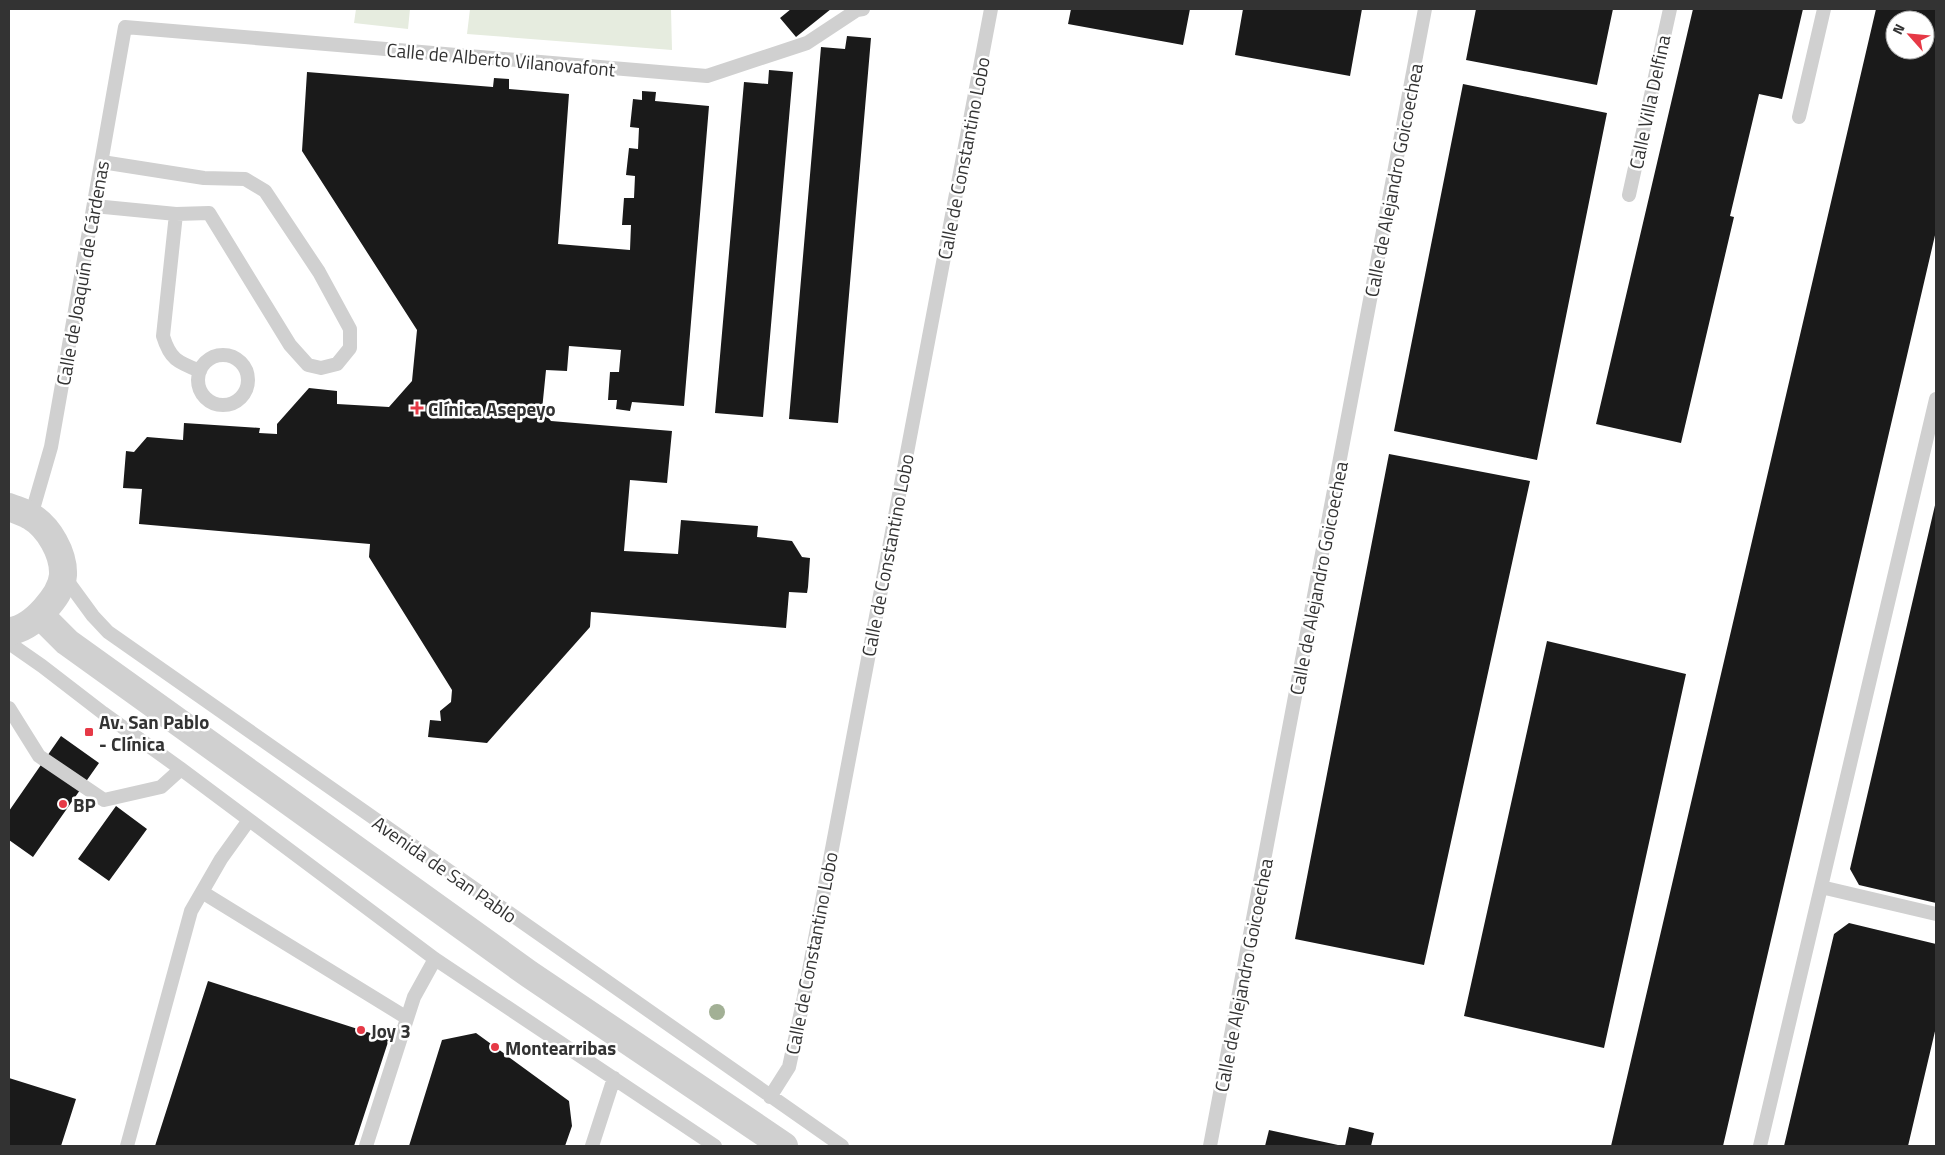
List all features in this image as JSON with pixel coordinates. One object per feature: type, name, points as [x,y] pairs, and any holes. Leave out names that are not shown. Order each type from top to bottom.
[{"type":"street","points":[[9,630],[26,625],[40,615],[58,593],[63,575],[59,552],[49,534],[20,512]]},
{"type":"street","name":"Avenida de San Pablo","points":[[40,615],[67,642],[521,969],[784,1146]]},
{"type":"lane","name":"Calle de Alberto Vilanovafont","points":[[125,27],[707,76],[807,43],[857,10],[863,9]]},
{"type":"lane","name":"Calle de Constantino Lobo","points":[[770,1097],[789,1067],[803,1002],[991,9]]},
{"type":"lane","name":"Calle de Alejandro Goicoechea","points":[[1210,1146],[1426,9]]},
{"type":"lane","name":"Calle Villa Delfina","points":[[1629,195],[1670,9]]},
{"type":"lane","points":[[1799,117],[1824,9]]},
{"type":"lane","name":"Calle de Joaquín de Cárdenas","points":[[20,512],[51,447],[125,27]]},
{"type":"lane","points":[[94,206],[176,214],[209,213],[290,345],[308,365],[321,368],[337,364],[350,348],[350,329],[319,272],[265,191],[245,179],[204,178],[102,162]]},
{"type":"lane","points":[[176,214],[163,336],[168,351],[182,364],[200,370]]},
{"type":"lane","points":[[1760,1146],[1936,399]]},
{"type":"lane","name":"Avenida de San Pablo","points":[[63,575],[93,616],[108,632],[842,1146]]},
{"type":"lane","points":[[9,643],[435,959],[715,1146]]},
{"type":"lane","points":[[9,708],[39,756],[104,800],[161,787],[181,769]]},
{"type":"lane","points":[[127,1146],[191,910],[221,859],[249,820]]},
{"type":"lane","points":[[1821,887],[1936,914]]},
{"type":"lane","points":[[202,892],[407,1018]]},
{"type":"lane","points":[[366,1146],[414,997],[435,959]]},
{"type":"lane","points":[[592,1146],[614,1078]]},
{"type":"shaded area","points":[[356,9],[410,9],[408,29],[354,23]]},
{"type":"shaded area","points":[[470,9],[671,9],[672,50],[467,34]]},
{"type":"building","points":[[791,9],[831,9],[796,37],[780,18]]},
{"type":"building","points":[[1071,9],[1190,9],[1183,45],[1068,24]]},
{"type":"building","points":[[1243,9],[1362,9],[1350,76],[1235,55]]},
{"type":"building","points":[[1476,9],[1613,9],[1597,85],[1466,60]]},
{"type":"building","points":[[1693,9],[1803,9],[1782,99],[1759,94],[1730,216],[1734,217],[1681,443],[1596,424]]},
{"type":"building","points":[[1876,9],[1936,9],[1936,231],[1723,1146],[1611,1146]]},
{"type":"building","points":[[847,36],[871,38],[838,423],[789,419],[821,47],[845,49]]},
{"type":"building","points":[[769,70],[793,72],[763,417],[715,413],[744,82],[768,84]]},
{"type":"building","name":"Clínica Asepeyo","points":[[307,72],[493,87],[494,78],[509,79],[509,89],[569,94],[558,244],[630,250],[631,225],[622,225],[624,198],[634,198],[635,176],[626,175],[629,148],[638,149],[639,128],[630,127],[633,99],[642,100],[642,91],[656,92],[655,101],[709,106],[684,406],[632,402],[630,411],[616,409],[617,400],[608,400],[610,372],[619,372],[621,350],[569,346],[567,371],[546,370],[542,410],[551,421],[672,431],[667,483],[630,480],[624,551],[678,554],[681,520],[758,526],[757,537],[792,541],[802,557],[810,558],[808,587],[807,593],[789,592],[786,628],[591,612],[590,627],[487,743],[428,737],[430,720],[441,721],[440,711],[451,702],[452,690],[369,557],[370,544],[139,524],[142,489],[123,488],[126,451],[134,452],[147,437],[183,440],[184,423],[260,428],[259,433],[277,434],[277,424],[309,388],[337,391],[337,404],[389,407],[412,381],[417,330],[302,151]]},
{"type":"building","points":[[1463,84],[1607,113],[1537,460],[1394,431]]},
{"type":"building","points":[[1389,454],[1530,481],[1424,965],[1295,939]]},
{"type":"building","points":[[1936,501],[1936,903],[1859,885],[1850,869]]},
{"type":"building","points":[[1547,641],[1686,674],[1604,1048],[1464,1016]]},
{"type":"building","points":[[61,736],[99,763],[33,857],[9,840],[9,811]]},
{"type":"building","points":[[116,806],[147,829],[109,881],[78,859]]},
{"type":"building","points":[[1849,923],[1936,944],[1936,1027],[1908,1146],[1784,1146],[1834,934]]},
{"type":"building","points":[[208,981],[389,1039],[354,1146],[155,1146]]},
{"type":"building","points":[[476,1033],[569,1101],[572,1126],[565,1146],[409,1146],[442,1040]]},
{"type":"building","points":[[9,1078],[76,1099],[61,1146],[9,1146]]},
{"type":"building","points":[[1349,1127],[1374,1133],[1371,1146],[1345,1146]]},
{"type":"building","points":[[1269,1130],[1338,1145],[1338,1146],[1265,1146]]},
{"type":"place","name":"Clínica Asepeyo","points":[[417,408]]},
{"type":"place","name":"Av. San Pablo - Clínica","points":[[89,732]]},
{"type":"place","name":"BP","points":[[63,804]]},
{"type":"place","name":"Joy 3","points":[[361,1030]]},
{"type":"place","name":"Montearribas","points":[[495,1047]]}]
